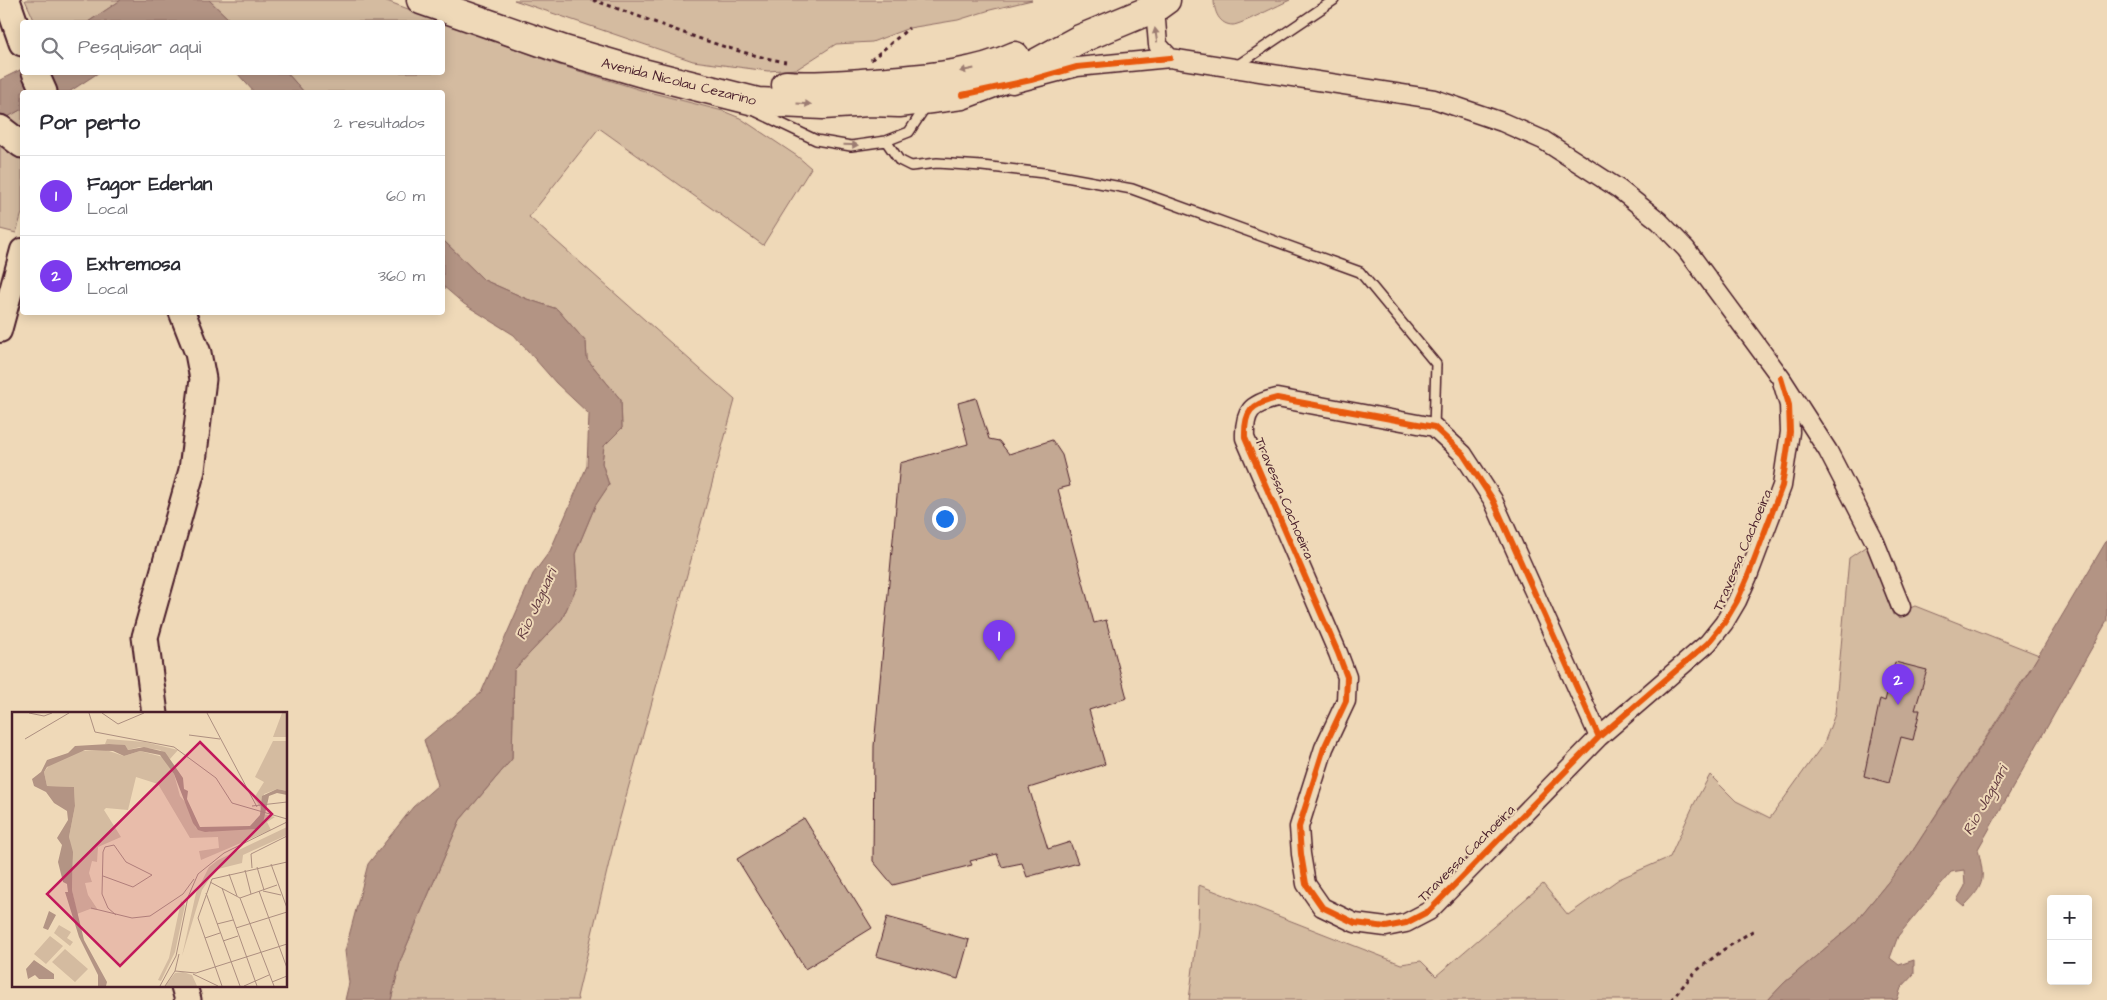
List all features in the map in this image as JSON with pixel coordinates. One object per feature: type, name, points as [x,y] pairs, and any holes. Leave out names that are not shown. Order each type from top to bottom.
[{"type":"main road","points":[[7,0],[20,37]]},
{"type":"main road","name":"Avenida Nicolau Cezarino","points":[[421,0],[588,58],[758,102],[823,105],[869,102],[899,103],[962,95],[1012,76],[1080,39],[1160,4]]},
{"type":"main road","name":"Avenida Nicolau Cezarino","points":[[470,0],[573,36],[672,65],[719,73],[754,83],[806,87],[911,80],[1001,62],[1095,18],[1122,0]]},
{"type":"main road","points":[[36,75],[43,90]]},
{"type":"main road","points":[[155,712],[145,637],[192,470],[203,379],[198,352],[183,315]]},
{"type":"street","points":[[1160,4],[1155,27],[1158,45],[1170,58]]},
{"type":"street","points":[[962,95],[1031,80],[1077,67],[1170,58],[1434,99],[1502,122],[1543,140],[1619,188],[1659,221],[1686,249],[1781,378],[1828,451],[1875,542],[1901,607]]},
{"type":"street","points":[[3,319],[20,257]]},
{"type":"street","points":[[3,319],[20,284]]},
{"type":"street","name":"Travessa Cachoeira","points":[[1434,427],[1277,398],[1262,401],[1249,411],[1244,422],[1245,438],[1338,652],[1346,677],[1346,701],[1324,748],[1299,827],[1300,854],[1306,884],[1322,907],[1355,923],[1386,927],[1406,923],[1429,911],[1599,737],[1708,643],[1724,623],[1737,601],[1782,486],[1790,432],[1789,405],[1781,378]]},
{"type":"street","points":[[1434,427],[1463,454],[1493,500],[1599,737]]},
{"type":"lane","points":[[1234,68],[1334,0]]},
{"type":"lane","points":[[710,89],[816,140],[851,146],[886,142],[909,132],[930,100]]},
{"type":"lane","points":[[886,142],[899,160],[912,166],[937,164],[990,167],[1044,173],[1132,189],[1360,272],[1436,364],[1434,427]]},
{"type":"path","points":[[593,0],[720,44],[766,58],[790,62]]},
{"type":"path","points":[[870,61],[909,28]]},
{"type":"path","points":[[1672,1000],[1695,972],[1723,950],[1754,930]]},
{"type":"shaded area","points":[[25,0],[121,0],[91,20],[34,20]]},
{"type":"shaded area","points":[[209,0],[384,0],[438,20],[230,20]]},
{"type":"shaded area","points":[[514,0],[1032,0],[958,20],[909,28],[872,42],[836,44],[797,69],[768,71],[693,61]]},
{"type":"shaded area","points":[[1214,0],[1290,0],[1233,25],[1224,23],[1218,17]]},
{"type":"shaded area","points":[[445,23],[556,64],[641,90],[723,111],[740,118],[797,156],[811,168],[763,245],[599,128],[529,217],[735,400],[617,829],[577,997],[578,1000],[391,1000],[401,959],[460,820],[512,759],[514,670],[562,619],[577,586],[575,554],[595,506],[609,485],[602,463],[604,446],[622,428],[621,400],[587,359],[586,342],[557,309],[527,299],[484,280],[445,242],[445,90],[302,90],[289,75],[445,75]]},
{"type":"shaded area","points":[[20,110],[20,220],[16,233],[0,229],[0,124],[4,119]]},
{"type":"shaded area","points":[[1868,545],[1893,615],[1915,606],[2039,655],[1910,855],[1853,925],[1784,983],[1768,1000],[1189,1000],[1198,928],[1199,885],[1401,964],[1421,961],[1436,976],[1543,884],[1568,915],[1619,879],[1670,857],[1694,804],[1710,775],[1736,801],[1770,818],[1824,743],[1835,714],[1849,558]]},
{"type":"water","points":[[121,0],[209,0],[230,20],[91,20]]},
{"type":"water","points":[[20,70],[20,75],[95,75],[72,90],[20,90],[20,110],[4,119],[0,124],[0,80]]},
{"type":"water","points":[[239,75],[289,75],[302,90],[252,90]]},
{"type":"water","name":"Rio Jaguari","points":[[445,242],[484,280],[527,299],[557,309],[586,342],[587,359],[621,400],[622,428],[604,446],[602,463],[609,485],[595,506],[575,554],[577,586],[562,619],[514,670],[512,759],[460,820],[401,959],[391,1000],[345,1000],[349,983],[345,951],[368,864],[413,807],[438,785],[424,740],[481,693],[533,574],[550,551],[587,466],[589,414],[556,383],[514,335],[464,304],[445,288]]},
{"type":"water","name":"Rio Jaguari","points":[[2107,540],[2107,621],[1978,849],[1982,867],[1982,880],[1977,891],[1964,906],[1957,900],[1965,886],[1964,870],[1951,872],[1898,936],[1890,958],[1899,965],[1914,960],[1914,974],[1901,988],[1897,1000],[1768,1000],[1784,983],[1853,925],[1910,855],[2019,688]]},
{"type":"building","points":[[976,398],[989,439],[999,441],[1009,454],[1052,440],[1062,455],[1070,486],[1058,489],[1094,623],[1106,620],[1127,698],[1089,710],[1105,764],[1029,788],[1048,849],[1070,842],[1078,863],[1027,877],[1022,863],[1002,867],[997,854],[970,861],[972,865],[893,885],[873,861],[874,746],[900,463],[968,444],[958,403]]},
{"type":"building","points":[[1895,662],[1927,670],[1915,710],[1920,710],[1913,740],[1901,737],[1889,783],[1864,776],[1880,699],[1885,701]]},
{"type":"building","points":[[804,818],[872,928],[805,969],[737,859]]},
{"type":"building","points":[[887,917],[969,940],[958,979],[876,956]]},
{"type":"cycle path","points":[[962,95],[1031,80],[1077,67],[1170,58]]},
{"type":"cycle path","points":[[1599,737],[1493,500],[1463,454],[1434,427],[1277,398],[1255,406],[1248,415],[1245,438],[1347,677],[1346,701],[1324,748],[1299,827],[1306,884],[1322,907],[1355,923],[1386,927],[1406,923],[1429,911],[1599,737],[1708,643],[1724,623],[1737,601],[1748,576],[1782,486],[1790,432],[1789,405],[1781,378]]},
{"type":"place","name":"Fagor Ederlan","points":[[999,661]]},
{"type":"place","name":"Extremosa","points":[[1898,705]]}]
